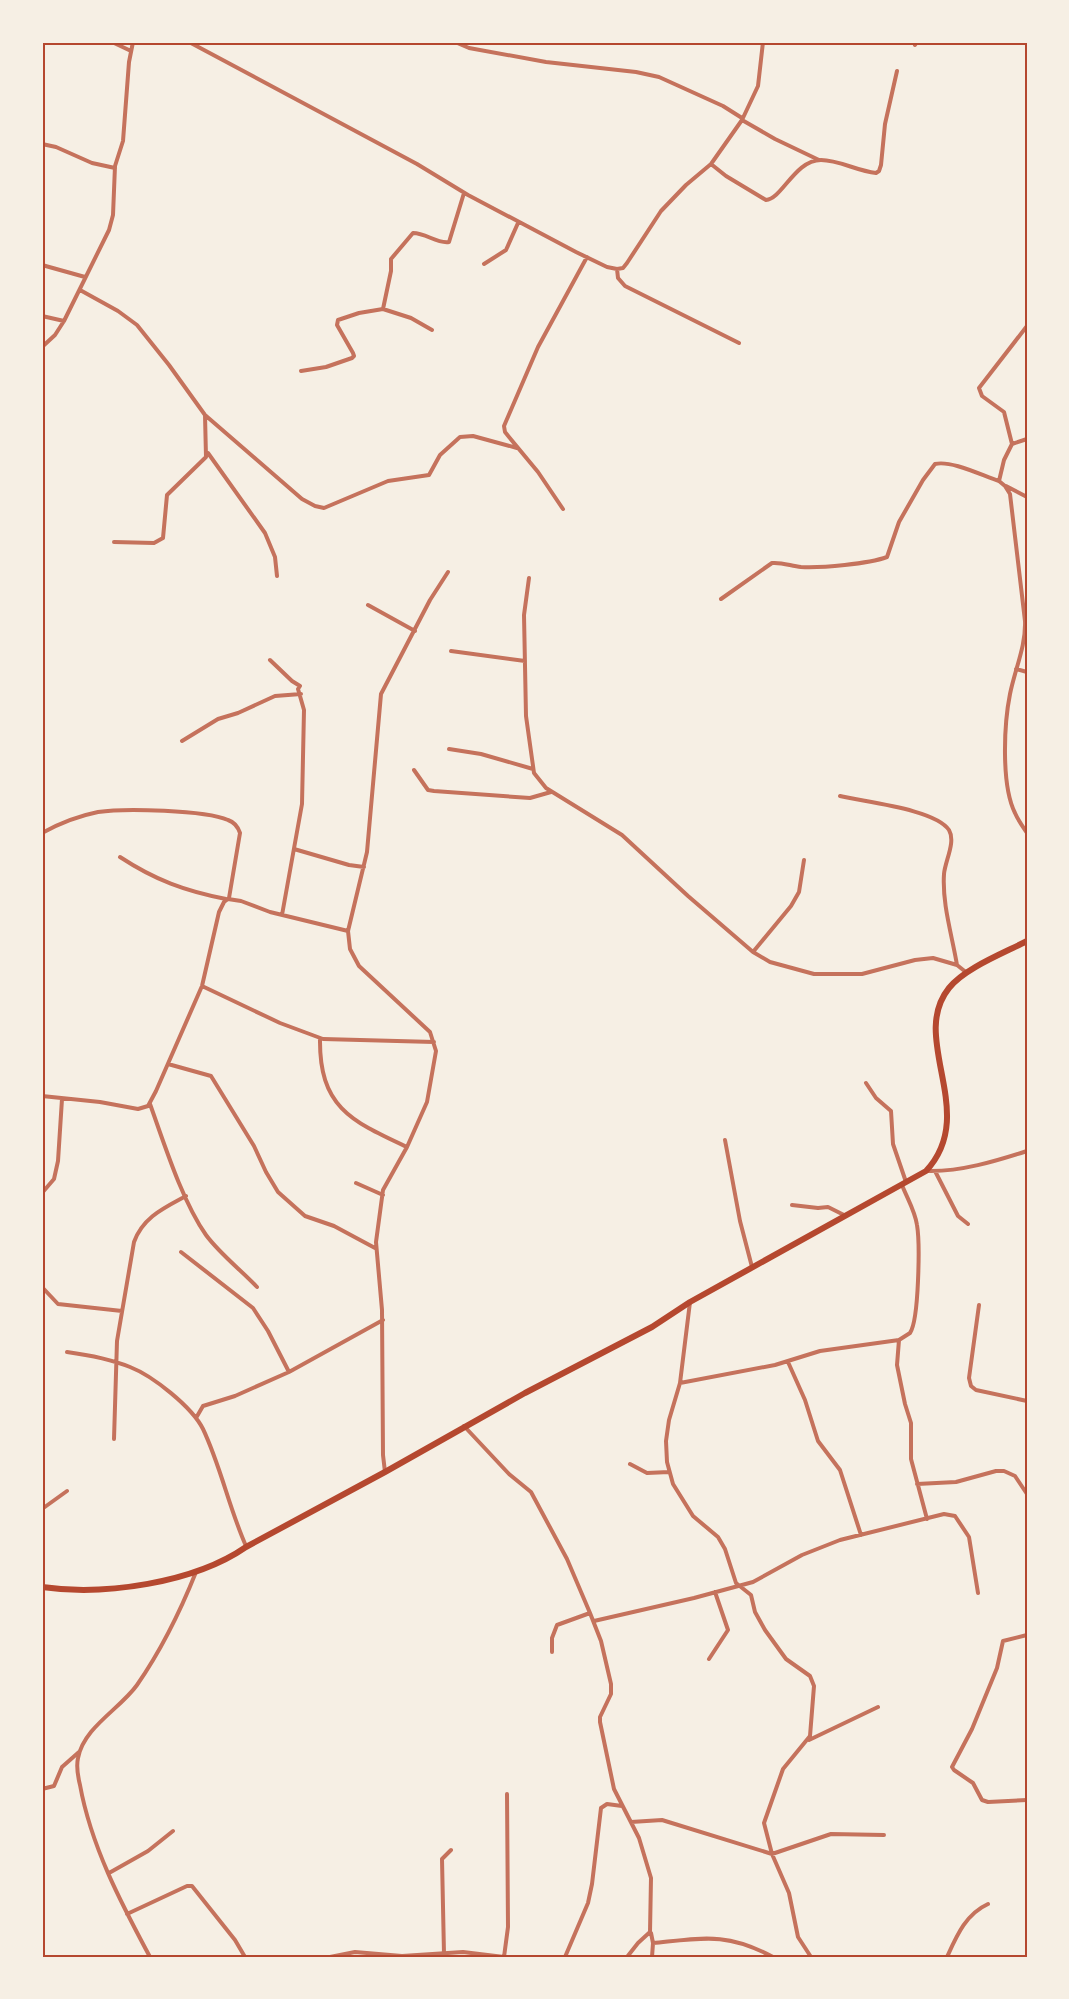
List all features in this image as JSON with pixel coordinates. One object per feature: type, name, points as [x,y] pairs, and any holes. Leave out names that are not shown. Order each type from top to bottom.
[{"type":"main road","points":[[42,1587],[122,1589],[196,1572],[229,1559],[246,1547],[385,1472],[464,1426],[652,1327],[690,1302],[926,1171],[940,1154],[947,1127],[948,1107],[935,1033],[940,1005],[949,988],[968,973],[1027,941]]},
{"type":"street","points":[[112,42],[131,51]]},
{"type":"street","points":[[42,347],[55,335],[64,321],[110,224],[115,168],[123,141],[133,42]]},
{"type":"street","points":[[189,42],[417,164],[464,194],[518,223],[586,257],[617,269],[623,268],[627,263],[661,211],[686,185],[711,164],[742,119],[758,86],[763,42]]},
{"type":"street","points":[[455,42],[469,48],[535,60],[636,72],[659,77],[723,106],[775,139],[819,160],[876,173],[881,165],[887,108],[897,71]]},
{"type":"street","points":[[42,144],[56,147],[92,163],[115,168]]},
{"type":"street","points":[[711,164],[735,182],[763,199],[769,200],[775,198],[793,175],[819,160]]},
{"type":"street","points":[[383,309],[391,271],[391,259],[413,233],[442,243],[449,242],[464,194]]},
{"type":"street","points":[[484,264],[506,250],[518,223]]},
{"type":"street","points":[[563,509],[538,472],[505,432],[505,422],[517,400],[538,347],[586,257]]},
{"type":"street","points":[[42,265],[86,278]]},
{"type":"street","points":[[617,269],[618,278],[625,286],[739,343]]},
{"type":"street","points":[[80,290],[118,311],[137,325],[169,364],[205,415],[302,498],[321,507],[339,502],[388,481],[429,475],[440,455],[460,437],[473,436],[517,448]]},
{"type":"street","points":[[301,371],[326,367],[354,356],[337,325],[338,320],[359,313],[383,309],[411,318],[432,330]]},
{"type":"street","points":[[42,316],[64,321]]},
{"type":"street","points":[[1012,444],[1007,432],[1004,412],[982,396],[979,388],[1027,326]]},
{"type":"street","points":[[114,542],[155,543],[162,538],[166,495],[206,457],[205,415]]},
{"type":"street","points":[[999,481],[1004,460],[1012,444],[1027,439]]},
{"type":"street","points":[[207,453],[265,533],[275,557],[277,576]]},
{"type":"street","points":[[721,599],[772,563],[802,567],[823,566],[874,561],[887,557],[899,522],[927,473],[935,464],[941,462],[999,481],[1027,497]]},
{"type":"street","points":[[1005,486],[1010,494],[1015,528],[1026,634],[1010,694],[1006,727],[1007,787],[1014,813],[1027,833]]},
{"type":"street","points":[[385,1472],[382,1455],[383,1320],[375,1248],[387,1182],[407,1147],[427,1102],[436,1059],[430,1032],[359,966],[350,949],[348,931],[364,867],[381,694],[387,678],[448,572]]},
{"type":"street","points":[[528,578],[524,615],[526,716],[533,768],[537,778],[552,792],[622,835],[753,952],[770,962],[814,974],[862,974],[924,958],[938,958],[957,965],[968,973]]},
{"type":"street","points":[[368,605],[415,631]]},
{"type":"street","points":[[451,651],[525,661]]},
{"type":"street","points":[[270,660],[300,686],[298,688],[303,710],[302,804],[282,915]]},
{"type":"street","points":[[1016,669],[1027,672]]},
{"type":"street","points":[[182,741],[218,719],[238,713],[276,695],[301,694]]},
{"type":"street","points":[[449,749],[481,754],[533,768]]},
{"type":"street","points":[[414,770],[428,790],[434,792],[530,798],[552,792]]},
{"type":"street","points":[[840,796],[903,808],[932,818],[947,827],[952,839],[944,868],[943,889],[957,965]]},
{"type":"street","points":[[42,833],[75,818],[108,810],[178,812],[227,819],[237,827],[240,833],[228,899],[219,912],[202,986],[147,1107],[138,1109],[100,1101],[42,1096]]},
{"type":"street","points":[[294,849],[364,867]]},
{"type":"street","points":[[120,857],[156,878],[190,892],[228,899],[348,931]]},
{"type":"street","points":[[753,952],[791,906],[799,892],[804,860]]},
{"type":"street","points":[[202,986],[279,1023],[320,1038],[434,1042]]},
{"type":"street","points":[[320,1038],[320,1063],[334,1100],[340,1108],[352,1119],[407,1147]]},
{"type":"street","points":[[168,1064],[211,1076],[254,1146],[271,1182],[285,1200],[305,1216],[334,1226],[375,1248]]},
{"type":"street","points":[[680,1383],[721,1377],[744,1370],[788,1362],[820,1351],[878,1341],[899,1340],[910,1333],[914,1325],[919,1241],[916,1218],[892,1144],[891,1112],[876,1098],[866,1083]]},
{"type":"street","points":[[42,1193],[54,1179],[58,1161],[62,1099]]},
{"type":"street","points":[[150,1103],[165,1149],[206,1235],[258,1287]]},
{"type":"street","points":[[725,1140],[740,1221],[752,1267]]},
{"type":"street","points":[[926,1171],[988,1162],[1027,1151]]},
{"type":"street","points":[[935,1171],[958,1216],[968,1224]]},
{"type":"street","points":[[357,1183],[383,1195]]},
{"type":"street","points":[[114,1439],[116,1363],[133,1246],[140,1228],[149,1217],[186,1196]]},
{"type":"street","points":[[792,1205],[818,1208],[828,1206],[844,1215]]},
{"type":"street","points":[[181,1252],[252,1308],[268,1332],[289,1372]]},
{"type":"street","points":[[42,1287],[58,1304],[122,1311]]},
{"type":"street","points":[[690,1302],[680,1383],[666,1434],[669,1472],[687,1508],[718,1536],[738,1585],[751,1595],[755,1612],[765,1630],[786,1659],[808,1674],[812,1680],[814,1695],[810,1737],[783,1769],[765,1816],[765,1833],[789,1893],[798,1937],[811,1957]]},
{"type":"street","points":[[979,1305],[969,1378],[971,1386],[976,1390],[1027,1401]]},
{"type":"street","points":[[196,1418],[203,1406],[235,1396],[289,1372],[383,1320]]},
{"type":"street","points":[[899,1340],[897,1365],[911,1423],[910,1455],[927,1519]]},
{"type":"street","points":[[67,1352],[134,1369],[168,1390],[196,1418],[206,1437],[236,1526],[246,1547]]},
{"type":"street","points":[[788,1362],[805,1400],[818,1441],[840,1470],[861,1535]]},
{"type":"street","points":[[464,1426],[508,1474],[531,1492],[567,1559],[590,1612],[611,1684],[611,1694],[600,1717],[600,1722],[614,1789],[639,1838],[651,1878],[652,1957]]},
{"type":"street","points":[[630,1464],[647,1473],[669,1472]]},
{"type":"street","points":[[917,1484],[956,1482],[1004,1471],[1015,1476],[1027,1494]]},
{"type":"street","points":[[42,1509],[67,1491]]},
{"type":"street","points":[[593,1621],[753,1582],[815,1548],[949,1514],[955,1516],[969,1538],[978,1593]]},
{"type":"street","points":[[42,1789],[54,1786],[62,1767],[80,1751],[97,1727],[137,1686],[161,1648],[196,1572]]},
{"type":"street","points":[[709,1659],[728,1629],[715,1592]]},
{"type":"street","points":[[552,1652],[552,1638],[557,1625],[590,1612]]},
{"type":"street","points":[[1027,1635],[1003,1641],[997,1668],[972,1729],[952,1767],[973,1784],[982,1800],[988,1802],[1027,1800]]},
{"type":"street","points":[[806,1742],[878,1707]]},
{"type":"street","points":[[80,1751],[77,1763],[81,1796],[89,1827],[127,1914],[150,1957]]},
{"type":"street","points":[[330,1957],[355,1952],[402,1956],[463,1952],[504,1957],[508,1927],[507,1794]]},
{"type":"street","points":[[565,1957],[588,1903],[600,1808],[607,1804],[622,1806]]},
{"type":"street","points":[[631,1822],[662,1820],[772,1854],[831,1834],[884,1835]]},
{"type":"street","points":[[109,1873],[148,1851],[172,1831]]},
{"type":"street","points":[[444,1954],[442,1859],[451,1850]]},
{"type":"street","points":[[127,1914],[187,1886],[192,1886],[235,1940],[245,1957]]},
{"type":"street","points":[[947,1957],[959,1931],[977,1909],[988,1904]]},
{"type":"street","points":[[627,1957],[650,1932]]},
{"type":"street","points":[[653,1943],[716,1937],[752,1946],[773,1957]]}]
